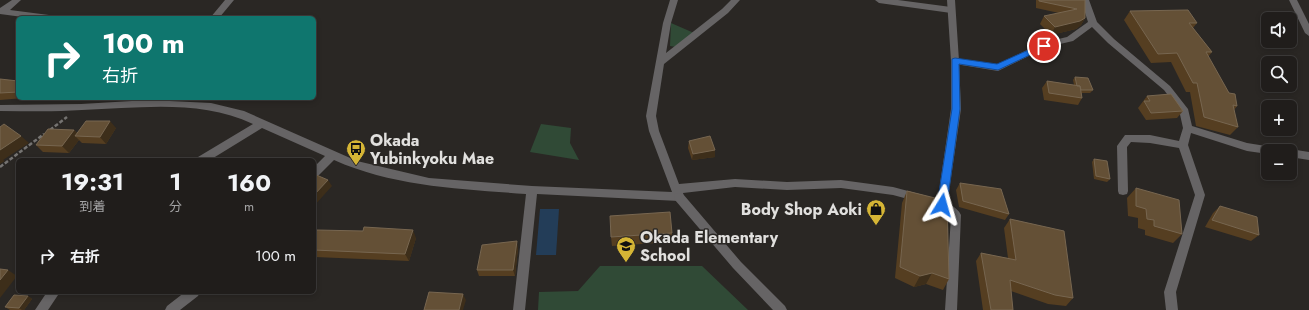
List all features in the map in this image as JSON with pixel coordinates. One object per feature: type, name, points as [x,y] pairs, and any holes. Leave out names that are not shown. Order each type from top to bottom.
[{"type":"street","points":[[2,11],[16,0]]},
{"type":"street","points":[[216,16],[230,0]]},
{"type":"street","points":[[674,0],[667,23],[651,116],[654,130],[678,193],[737,265],[781,310]]},
{"type":"street","points":[[660,63],[725,11],[736,0]]},
{"type":"street","points":[[879,0],[951,10]]},
{"type":"street","points":[[942,205],[956,109],[955,61],[951,0]]},
{"type":"street","points":[[1085,0],[1088,4],[1093,23],[1111,41],[1167,88],[1183,109],[1188,128],[1183,145],[1200,195],[1170,292],[1172,310]]},
{"type":"street","points":[[1293,0],[1309,33]]},
{"type":"street","points":[[2,11],[36,16]]},
{"type":"street","points":[[955,61],[998,68],[1044,46],[1070,38],[1093,23]]},
{"type":"street","points":[[0,108],[81,107],[150,100],[211,106],[241,114],[355,165],[429,182],[532,190],[678,193],[735,183],[786,186],[841,184],[893,191],[942,205],[956,215],[951,310]]},
{"type":"street","points":[[205,158],[262,123]]},
{"type":"street","points":[[1188,128],[1247,147],[1261,149]]},
{"type":"street","points":[[1123,191],[1122,146],[1128,138],[1150,139],[1183,145]]},
{"type":"street","points":[[1297,154],[1309,156]]},
{"type":"street","points":[[316,171],[332,155]]},
{"type":"street","points":[[519,310],[532,190]]},
{"type":"street","points":[[41,310],[53,294]]},
{"type":"street","points":[[171,310],[191,294]]},
{"type":"path","points":[[0,168],[81,107]]},
{"type":"green space","points":[[671,23],[694,33],[676,47],[670,46]]},
{"type":"green space","points":[[541,124],[571,128],[570,143],[579,160],[530,152]]},
{"type":"green space","points":[[600,266],[702,266],[748,310],[538,310],[539,292],[578,291]]},
{"type":"water","points":[[540,209],[559,209],[556,255],[536,255]]},
{"type":"building","points":[[1039,0],[1085,0],[1085,18],[1080,21],[1055,27],[1044,16],[1077,9]]},
{"type":"building","points":[[1188,10],[1197,23],[1189,23],[1212,52],[1206,52],[1229,93],[1235,94],[1237,106],[1233,105],[1238,127],[1204,117],[1197,83],[1193,83],[1177,53],[1158,54],[1130,11]]},
{"type":"building","points":[[1075,77],[1088,78],[1093,90],[1081,90],[1080,86],[1077,86]]},
{"type":"building","points":[[0,79],[16,81],[16,92],[0,93]]},
{"type":"building","points":[[1047,81],[1080,86],[1082,98],[1049,93]]},
{"type":"building","points":[[1171,94],[1183,111],[1151,113],[1144,101],[1150,101],[1147,96]]},
{"type":"building","points":[[86,121],[110,121],[100,137],[75,136]]},
{"type":"building","points":[[4,124],[21,136],[0,150],[0,127]]},
{"type":"building","points":[[48,129],[74,130],[62,146],[36,145]]},
{"type":"building","points":[[710,136],[715,150],[693,154],[689,141]]},
{"type":"building","points":[[1094,159],[1107,161],[1110,179],[1096,176]]},
{"type":"building","points":[[316,175],[328,180],[316,193]]},
{"type":"building","points":[[960,183],[1001,189],[1009,214],[963,201]]},
{"type":"building","points":[[1136,188],[1179,200],[1182,234],[1154,226],[1154,220],[1147,219],[1146,209],[1136,206]]},
{"type":"building","points":[[907,191],[947,201],[949,279],[932,273],[920,276],[900,267]]},
{"type":"building","points":[[1220,206],[1257,217],[1259,235],[1212,220]]},
{"type":"building","points":[[670,212],[672,233],[611,237],[610,216]]},
{"type":"building","points":[[1010,219],[1064,231],[1073,298],[1055,295],[1010,280],[1013,310],[991,310],[981,253],[1016,260]]},
{"type":"building","points":[[364,227],[413,230],[405,254],[316,250],[317,230],[363,231]]},
{"type":"building","points":[[517,241],[513,270],[477,270],[482,245]]},
{"type":"building","points":[[0,269],[8,270],[0,280]]},
{"type":"building","points":[[429,292],[463,294],[459,310],[424,310]]},
{"type":"building","points":[[14,295],[28,296],[19,308],[5,307]]},
{"type":"place","name":"Okada Yubinkyoku Mae","points":[[356,166]]},
{"type":"place","name":"Body Shop Aoki","points":[[876,226]]},
{"type":"place","name":"Okada Elementary School","points":[[626,263]]},
{"type":"route","points":[[942,205],[956,109],[955,61],[998,68],[1044,46]]}]
